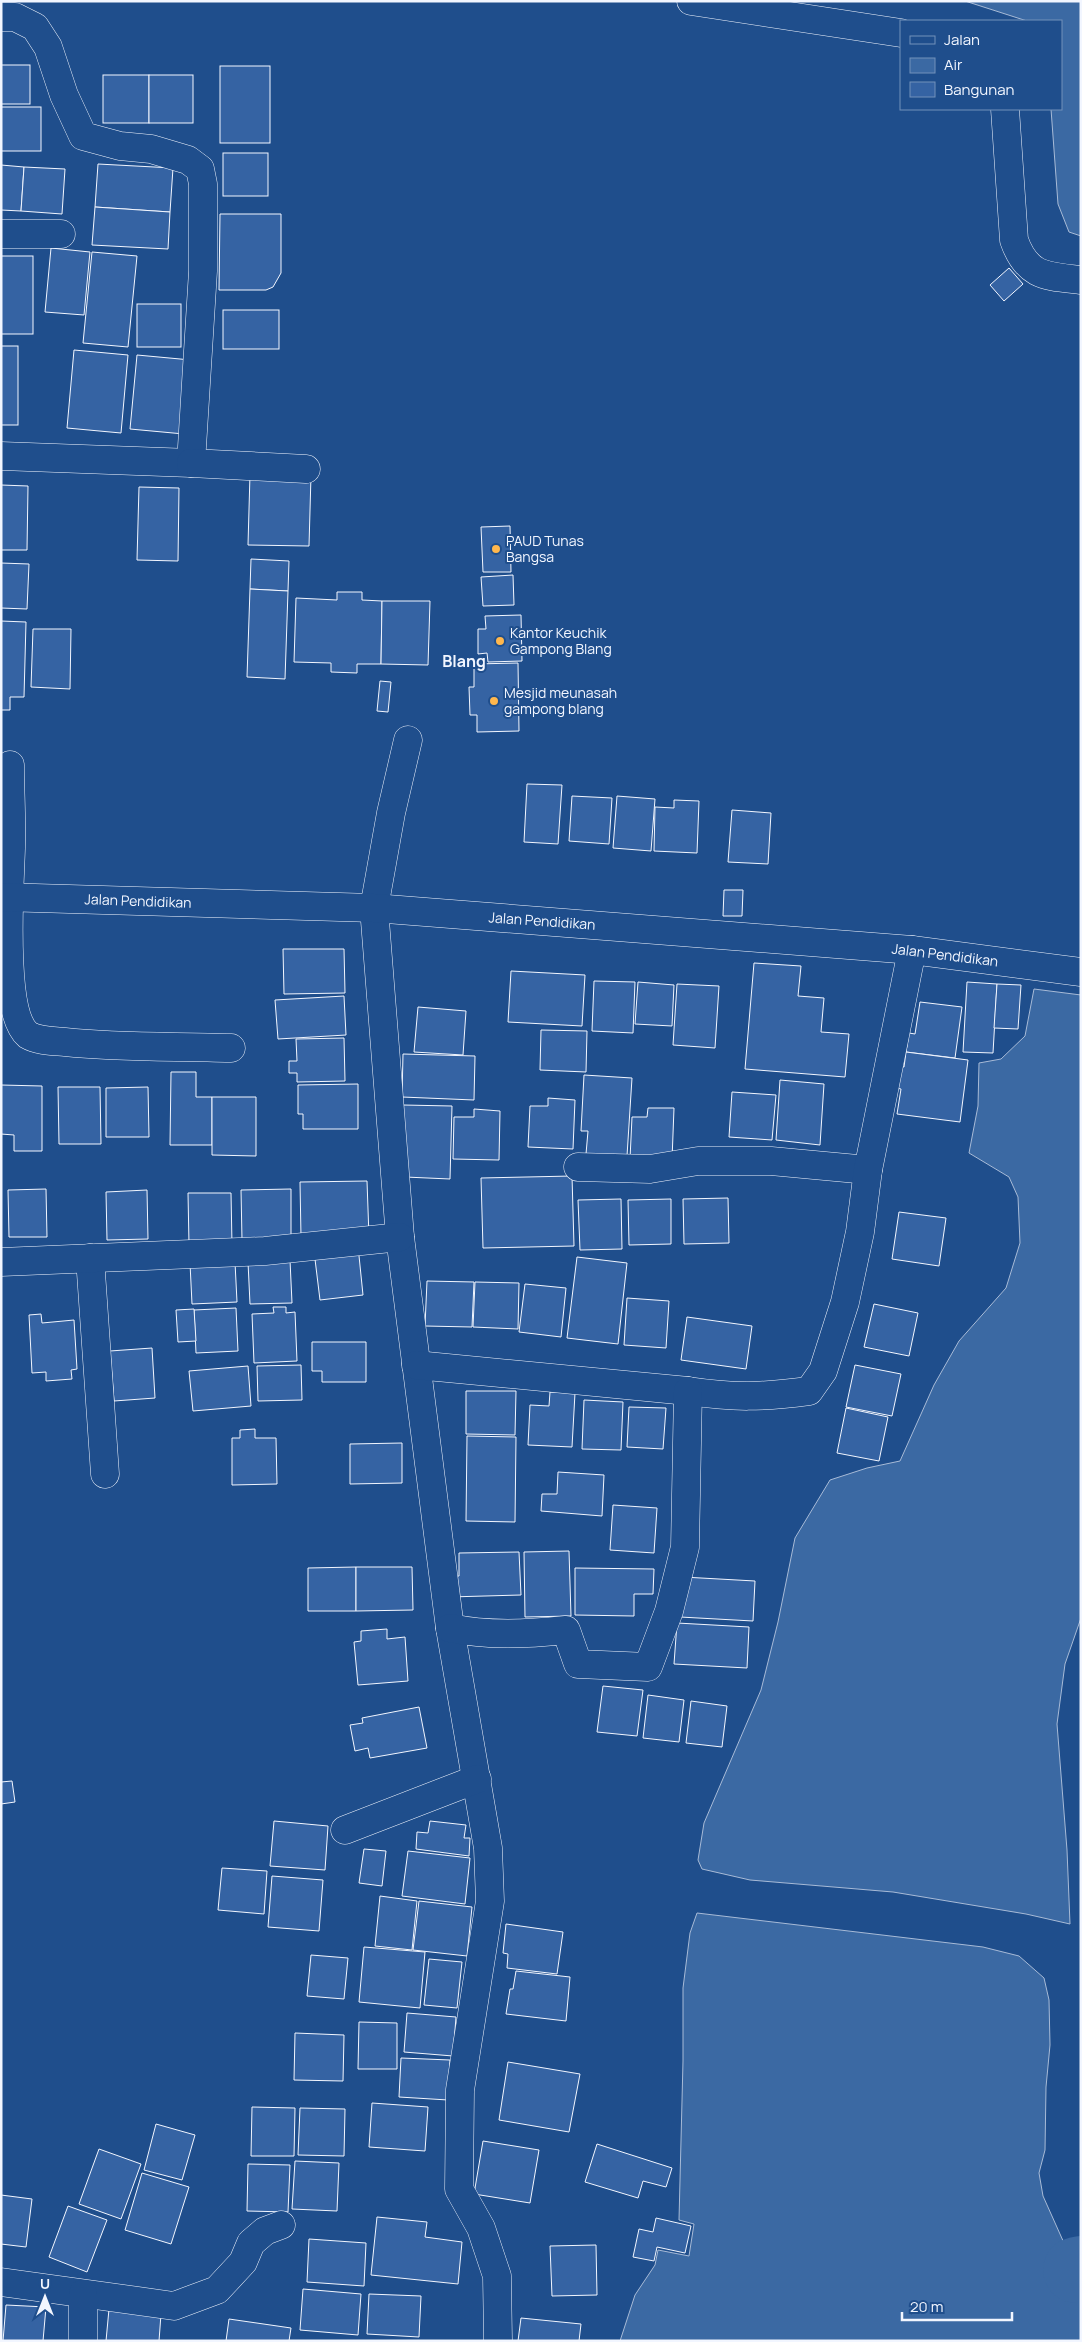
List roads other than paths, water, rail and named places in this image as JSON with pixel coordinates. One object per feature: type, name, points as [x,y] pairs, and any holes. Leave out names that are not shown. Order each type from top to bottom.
[{"type":"street","points":[[690,1],[900,33]]},
{"type":"street","points":[[1,17],[15,17],[35,27],[48,47],[64,95],[83,136],[120,146],[151,149],[188,160],[200,169],[203,184],[203,271],[191,463]]},
{"type":"street","points":[[1005,110],[1014,240],[1020,256],[1034,271],[1081,280]]},
{"type":"street","points":[[1,234],[61,234]]},
{"type":"street","points":[[1,456],[306,469]]},
{"type":"street","points":[[408,740],[390,813],[374,908],[400,1237],[450,1628],[488,1848],[490,1900],[460,2090],[459,2189],[481,2228],[497,2276],[498,2341]]},
{"type":"street","points":[[10,765],[11,850],[4,897],[7,991],[13,1015],[28,1034],[48,1040],[82,1044],[231,1048]]},
{"type":"street","name":"Jalan Pendidikan","points":[[4,897],[374,908],[912,950],[1081,972]]},
{"type":"street","points":[[416,1365],[688,1391],[730,1398],[762,1398],[808,1391],[823,1371],[844,1302],[860,1232],[868,1170],[912,950]]},
{"type":"street","points":[[578,1167],[650,1169],[698,1161],[771,1161],[868,1170]]},
{"type":"street","points":[[1,1262],[266,1251],[400,1237]]},
{"type":"street","points":[[90,1258],[105,1474]]},
{"type":"street","points":[[450,1628],[478,1634],[536,1633],[566,1630],[578,1664],[648,1667],[669,1611],[685,1547],[688,1391]]},
{"type":"street","points":[[345,1830],[477,1779]]},
{"type":"street","points":[[1,2282],[174,2306],[217,2290],[244,2262],[251,2243],[265,2231],[281,2224]]},
{"type":"street","points":[[83,2294],[83,2341]]},
{"type":"water","points":[[965,1],[1081,1],[1081,236],[1069,232],[1058,204],[1051,110],[1062,110],[1062,20],[1024,20]]},
{"type":"water","points":[[1034,989],[1081,995],[1081,1618],[1065,1664],[1057,1724],[1067,1850],[1070,1924],[1026,1914],[893,1892],[750,1880],[702,1869],[698,1860],[704,1823],[761,1690],[778,1622],[795,1538],[830,1480],[867,1468],[900,1461],[934,1385],[959,1341],[1006,1288],[1020,1243],[1018,1197],[1009,1177],[969,1153],[978,1106],[979,1063],[1001,1059],[1025,1036]]},
{"type":"water","points":[[697,1913],[983,1947],[1019,1956],[1044,1978],[1049,2000],[1050,2045],[1046,2087],[1045,2150],[1039,2173],[1043,2196],[1081,2281],[1081,2341],[620,2341],[635,2295],[655,2265],[658,2250],[689,2256],[694,2224],[679,2220],[683,1988],[690,1933]]},
{"type":"waterway","points":[[1076,2270],[1081,2269]]},
{"type":"place","name":"PAUD Tunas Bangsa","points":[[496,549]]},
{"type":"place","name":"Kantor Keuchik Gampong Blang","points":[[500,641]]},
{"type":"place","name":"Mesjid meunasah gampong blang","points":[[494,701]]},
{"type":"district","name":"Blang","points":[[464,661]]}]
